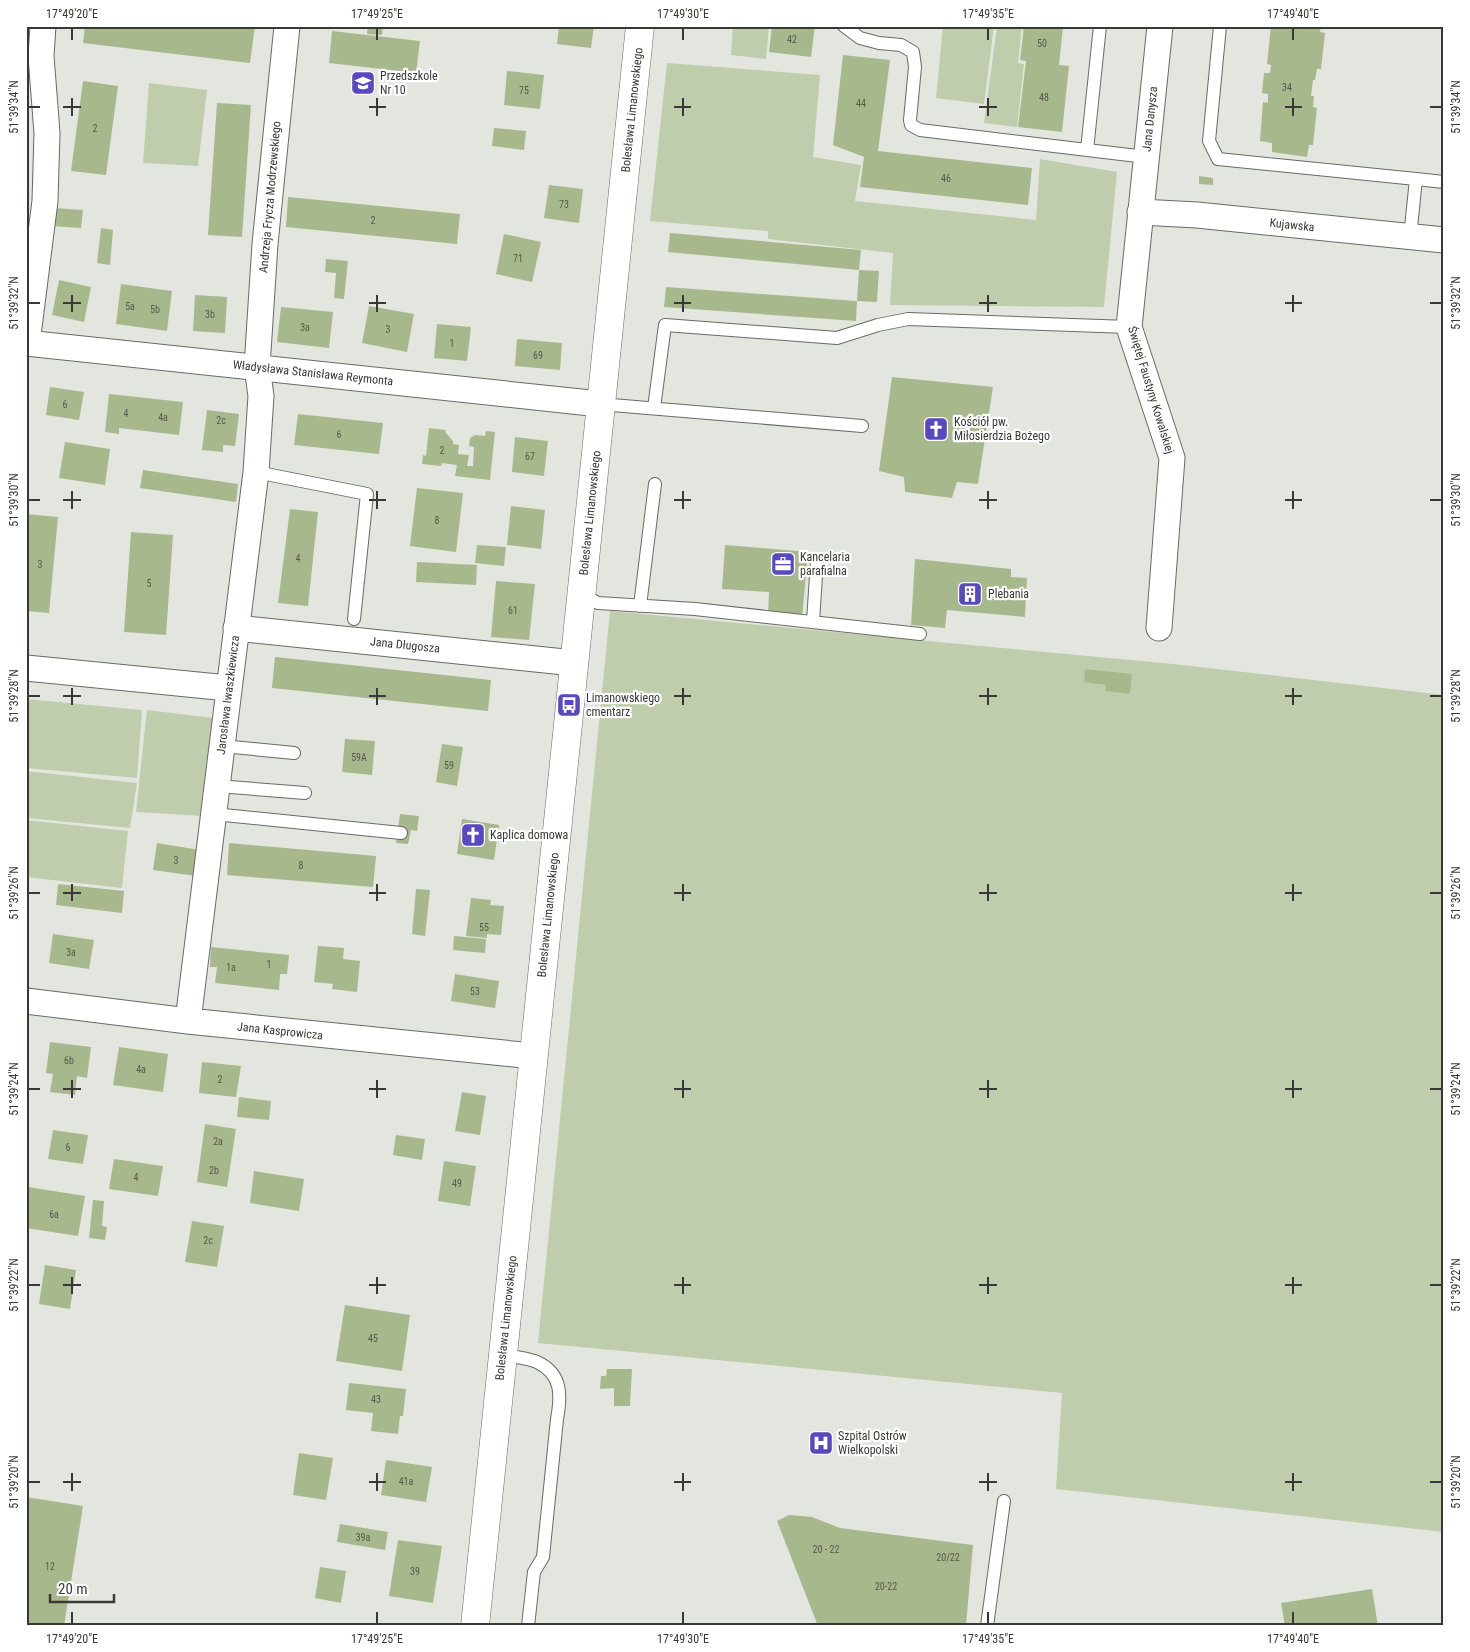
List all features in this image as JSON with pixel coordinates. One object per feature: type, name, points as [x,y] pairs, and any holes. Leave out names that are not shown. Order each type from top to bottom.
[{"type":"street","points":[[26,343],[45,201],[47,133],[34,55],[43,26]]},
{"type":"street","name":"Andrzeja Frycza Modrzewskiego","points":[[257,367],[265,244],[287,26]]},
{"type":"street","name":"Bolesława Limanowskiego","points":[[475,1626],[640,26]]},
{"type":"street","name":"Jana Danysza","points":[[1140,212],[1160,26]]},
{"type":"street","name":"Kujawska","points":[[1140,212],[1197,215],[1444,240]]},
{"type":"street","name":"Świętej Faustyny Kowalskiej","points":[[1140,212],[1129,327],[1172,458],[1159,628]]},
{"type":"street","name":"Władysława Stanisława Reymonta","points":[[26,343],[600,404]]},
{"type":"street","name":"Jarosława Iwaszkiewicza","points":[[188,1021],[256,472],[261,396],[257,367]]},
{"type":"street","name":"Jana Długosza","points":[[236,628],[574,663]]},
{"type":"street","points":[[26,668],[228,688]]},
{"type":"street","name":"Jana Kasprowicza","points":[[26,1001],[188,1021],[533,1056]]},
{"type":"lane","points":[[844,26],[860,38],[880,43],[901,45],[913,52],[915,67],[910,120],[915,128],[1146,158]]},
{"type":"lane","points":[[1087,150],[1100,26]]},
{"type":"lane","points":[[1220,26],[1209,141],[1218,159],[1444,182]]},
{"type":"lane","points":[[1410,237],[1416,179]]},
{"type":"lane","points":[[654,408],[665,325],[837,338],[878,325],[908,319],[1129,327]]},
{"type":"lane","points":[[600,404],[862,426]]},
{"type":"lane","points":[[256,472],[367,494],[354,619]]},
{"type":"lane","points":[[640,606],[655,484]]},
{"type":"lane","points":[[813,622],[817,560]]},
{"type":"lane","points":[[581,594],[598,602],[696,609],[920,634]]},
{"type":"lane","points":[[222,746],[294,754]]},
{"type":"lane","points":[[217,786],[305,793]]},
{"type":"lane","points":[[214,814],[401,833]]},
{"type":"lane","points":[[503,1354],[537,1362],[549,1371],[558,1384],[561,1398],[556,1420],[543,1557],[534,1572],[528,1626]]},
{"type":"lane","points":[[987,1626],[1004,1501]]},
{"type":"green space","points":[[733,26],[769,26],[766,59],[731,55]]},
{"type":"green space","points":[[943,26],[994,26],[984,104],[936,98]]},
{"type":"green space","points":[[997,26],[1022,26],[1018,63],[1024,64],[1017,127],[984,123]]},
{"type":"green space","points":[[667,63],[820,75],[813,157],[861,165],[855,201],[1036,220],[1040,159],[1117,172],[1104,307],[890,305],[893,253],[768,239],[768,231],[650,221]]},
{"type":"green space","points":[[149,83],[207,90],[198,166],[143,163]]},
{"type":"green space","points":[[610,611],[1173,664],[1444,695],[1444,1532],[1056,1489],[1062,1393],[538,1343]]},
{"type":"green space","points":[[26,699],[142,710],[137,778],[26,768]]},
{"type":"green space","points":[[147,710],[213,718],[203,816],[136,812]]},
{"type":"green space","points":[[26,771],[137,783],[130,828],[26,818]]},
{"type":"green space","points":[[26,820],[128,831],[122,888],[26,877]]},
{"type":"building","points":[[85,26],[255,26],[250,63],[83,43]]},
{"type":"building","points":[[368,26],[383,26],[382,35],[367,34]]},
{"type":"building","points":[[559,26],[594,26],[591,48],[557,44]]},
{"type":"building","points":[[772,26],[815,26],[811,57],[769,52]]},
{"type":"building","points":[[1024,26],[1063,26],[1059,65],[1069,66],[1062,132],[1018,127],[1026,61],[1020,60]]},
{"type":"building","points":[[1271,26],[1321,26],[1320,32],[1325,33],[1321,69],[1317,69],[1315,80],[1313,80],[1311,96],[1314,96],[1313,107],[1317,108],[1313,145],[1309,145],[1307,157],[1272,152],[1272,143],[1260,141],[1263,102],[1268,103],[1268,94],[1262,93],[1264,73],[1270,73],[1271,65],[1267,64]]},
{"type":"building","points":[[332,31],[420,41],[416,73],[329,63]]},
{"type":"building","points":[[843,55],[890,60],[878,151],[1032,168],[1028,205],[860,187],[864,157],[833,145]]},
{"type":"building","points":[[507,71],[544,75],[540,109],[504,105]]},
{"type":"building","points":[[83,81],[118,86],[106,175],[71,171]]},
{"type":"building","points":[[217,103],[251,105],[242,237],[208,235]]},
{"type":"building","points":[[494,128],[526,131],[524,150],[492,146]]},
{"type":"building","points":[[1199,176],[1213,178],[1213,185],[1199,184]]},
{"type":"building","points":[[549,185],[583,189],[579,223],[544,218]]},
{"type":"building","points":[[288,197],[460,214],[457,244],[286,227]]},
{"type":"building","points":[[53,208],[83,210],[81,228],[52,226]]},
{"type":"building","points":[[101,228],[113,230],[110,265],[97,263]]},
{"type":"building","points":[[670,233],[861,250],[859,270],[668,252]]},
{"type":"building","points":[[504,234],[541,242],[532,282],[496,274]]},
{"type":"building","points":[[326,259],[348,261],[344,299],[334,298],[336,273],[325,272]]},
{"type":"building","points":[[859,270],[879,271],[877,302],[857,301]]},
{"type":"building","points":[[59,280],[91,287],[84,322],[52,315]]},
{"type":"building","points":[[121,284],[172,291],[167,331],[116,324]]},
{"type":"building","points":[[666,287],[857,301],[856,321],[664,307]]},
{"type":"building","points":[[195,295],[227,297],[225,333],[193,331]]},
{"type":"building","points":[[369,306],[414,314],[407,352],[362,343]]},
{"type":"building","points":[[281,307],[333,312],[329,348],[277,342]]},
{"type":"building","points":[[437,324],[471,327],[467,361],[434,358]]},
{"type":"building","points":[[517,339],[562,343],[560,370],[515,366]]},
{"type":"building","name":"Kościół pw. Miłosierdzia Bożego","points":[[892,377],[993,387],[978,484],[957,482],[952,498],[905,492],[904,477],[879,471]]},
{"type":"building","points":[[50,387],[84,392],[79,420],[46,415]]},
{"type":"building","points":[[109,394],[183,402],[179,435],[119,428],[119,434],[105,432]]},
{"type":"building","points":[[207,410],[239,414],[235,446],[223,445],[223,452],[202,450]]},
{"type":"building","points":[[298,414],[383,423],[379,454],[294,445]]},
{"type":"building","points":[[429,428],[446,430],[445,432],[453,441],[453,444],[459,445],[458,454],[469,455],[467,466],[473,466],[474,447],[469,446],[470,438],[475,435],[485,436],[486,431],[495,432],[490,480],[455,476],[457,465],[442,463],[441,466],[422,464],[423,455],[426,456]]},
{"type":"building","points":[[515,437],[548,441],[544,476],[512,472]]},
{"type":"building","points":[[65,442],[110,449],[105,485],[59,478]]},
{"type":"building","points":[[143,470],[238,484],[236,502],[140,488]]},
{"type":"building","points":[[417,488],[463,493],[456,552],[410,546]]},
{"type":"building","points":[[511,506],[545,510],[541,549],[507,545]]},
{"type":"building","points":[[290,509],[318,512],[308,606],[278,603]]},
{"type":"building","points":[[26,514],[58,517],[49,613],[26,611]]},
{"type":"building","points":[[131,532],[173,535],[166,635],[124,632]]},
{"type":"building","points":[[477,545],[506,547],[504,566],[475,563]]},
{"type":"building","points":[[725,545],[808,552],[802,618],[768,615],[769,592],[722,589]]},
{"type":"building","name":"Plebania","points":[[915,559],[1011,569],[1011,577],[1027,578],[1025,617],[947,610],[945,628],[911,625]]},
{"type":"building","points":[[417,562],[477,565],[476,585],[416,582]]},
{"type":"building","points":[[496,581],[535,584],[529,640],[491,637]]},
{"type":"building","points":[[275,657],[491,680],[488,711],[272,688]]},
{"type":"building","points":[[1085,669],[1132,674],[1130,694],[1105,691],[1106,685],[1084,682]]},
{"type":"building","points":[[345,739],[375,741],[372,775],[342,772]]},
{"type":"building","points":[[442,744],[463,747],[457,786],[436,782]]},
{"type":"building","points":[[400,814],[419,816],[417,831],[411,830],[408,844],[396,843]]},
{"type":"building","points":[[462,819],[499,825],[494,860],[457,854]]},
{"type":"building","points":[[157,843],[200,850],[196,876],[153,870]]},
{"type":"building","points":[[229,843],[376,856],[373,887],[227,875]]},
{"type":"building","points":[[58,884],[124,891],[122,913],[56,905]]},
{"type":"building","points":[[416,889],[430,890],[425,936],[412,934]]},
{"type":"building","points":[[471,898],[491,900],[490,905],[504,906],[501,935],[487,934],[487,938],[466,936]]},
{"type":"building","points":[[53,934],[94,940],[89,969],[49,963]]},
{"type":"building","points":[[454,936],[486,939],[485,953],[453,950]]},
{"type":"building","points":[[318,946],[344,948],[343,959],[360,961],[357,992],[332,989],[333,984],[314,982]]},
{"type":"building","points":[[211,947],[289,955],[287,974],[280,974],[279,990],[215,983],[217,967],[210,967]]},
{"type":"building","points":[[455,974],[499,981],[495,1008],[451,1001]]},
{"type":"building","points":[[50,1042],[91,1047],[87,1078],[77,1076],[75,1095],[50,1092],[53,1074],[46,1073]]},
{"type":"building","points":[[119,1047],[168,1054],[163,1092],[113,1085]]},
{"type":"building","points":[[202,1062],[241,1066],[236,1097],[199,1093]]},
{"type":"building","points":[[462,1092],[486,1096],[480,1135],[455,1131]]},
{"type":"building","points":[[239,1097],[271,1101],[269,1120],[237,1117]]},
{"type":"building","points":[[205,1124],[236,1129],[227,1187],[197,1182]]},
{"type":"building","points":[[53,1130],[88,1135],[83,1164],[48,1159]]},
{"type":"building","points":[[396,1135],[425,1139],[422,1160],[393,1155]]},
{"type":"building","points":[[114,1159],[163,1166],[158,1196],[109,1189]]},
{"type":"building","points":[[444,1161],[476,1166],[470,1206],[438,1201]]},
{"type":"building","points":[[254,1171],[304,1179],[299,1211],[250,1203]]},
{"type":"building","points":[[28,1187],[85,1196],[78,1236],[26,1228]]},
{"type":"building","points":[[93,1200],[104,1201],[102,1226],[107,1227],[105,1240],[89,1238]]},
{"type":"building","points":[[192,1221],[224,1226],[217,1267],[185,1262]]},
{"type":"building","points":[[45,1265],[76,1270],[70,1309],[39,1304]]},
{"type":"building","points":[[345,1305],[410,1315],[402,1371],[336,1361]]},
{"type":"building","points":[[607,1369],[632,1369],[630,1406],[614,1406],[614,1388],[600,1389],[601,1376],[606,1376]]},
{"type":"building","points":[[349,1383],[406,1389],[403,1416],[400,1416],[398,1434],[371,1431],[373,1413],[346,1410]]},
{"type":"building","points":[[299,1453],[333,1458],[326,1500],[293,1495]]},
{"type":"building","points":[[386,1460],[432,1467],[426,1502],[381,1495]]},
{"type":"building","points":[[26,1497],[83,1506],[64,1626],[26,1626]]},
{"type":"building","points":[[789,1515],[812,1517],[840,1528],[973,1545],[966,1626],[818,1626],[777,1521]]},
{"type":"building","points":[[340,1524],[388,1532],[385,1550],[337,1542]]},
{"type":"building","points":[[398,1540],[442,1546],[433,1603],[389,1596]]},
{"type":"building","points":[[320,1567],[346,1571],[341,1603],[315,1598]]},
{"type":"building","points":[[1372,1589],[1378,1626],[1285,1626],[1281,1603]]},
{"type":"place","name":"Przedszkole Nr 10","points":[[363,83]]},
{"type":"place","name":"Kościół pw. Miłosierdzia Bożego","points":[[936,429]]},
{"type":"place","name":"Kancelaria parafialna","points":[[783,564]]},
{"type":"place","name":"Plebania","points":[[970,594]]},
{"type":"place","name":"Limanowskiego cmentarz","points":[[569,705]]},
{"type":"place","name":"Kaplica domowa","points":[[473,835]]},
{"type":"place","name":"Szpital Ostrów Wielkopolski","points":[[821,1443]]}]
